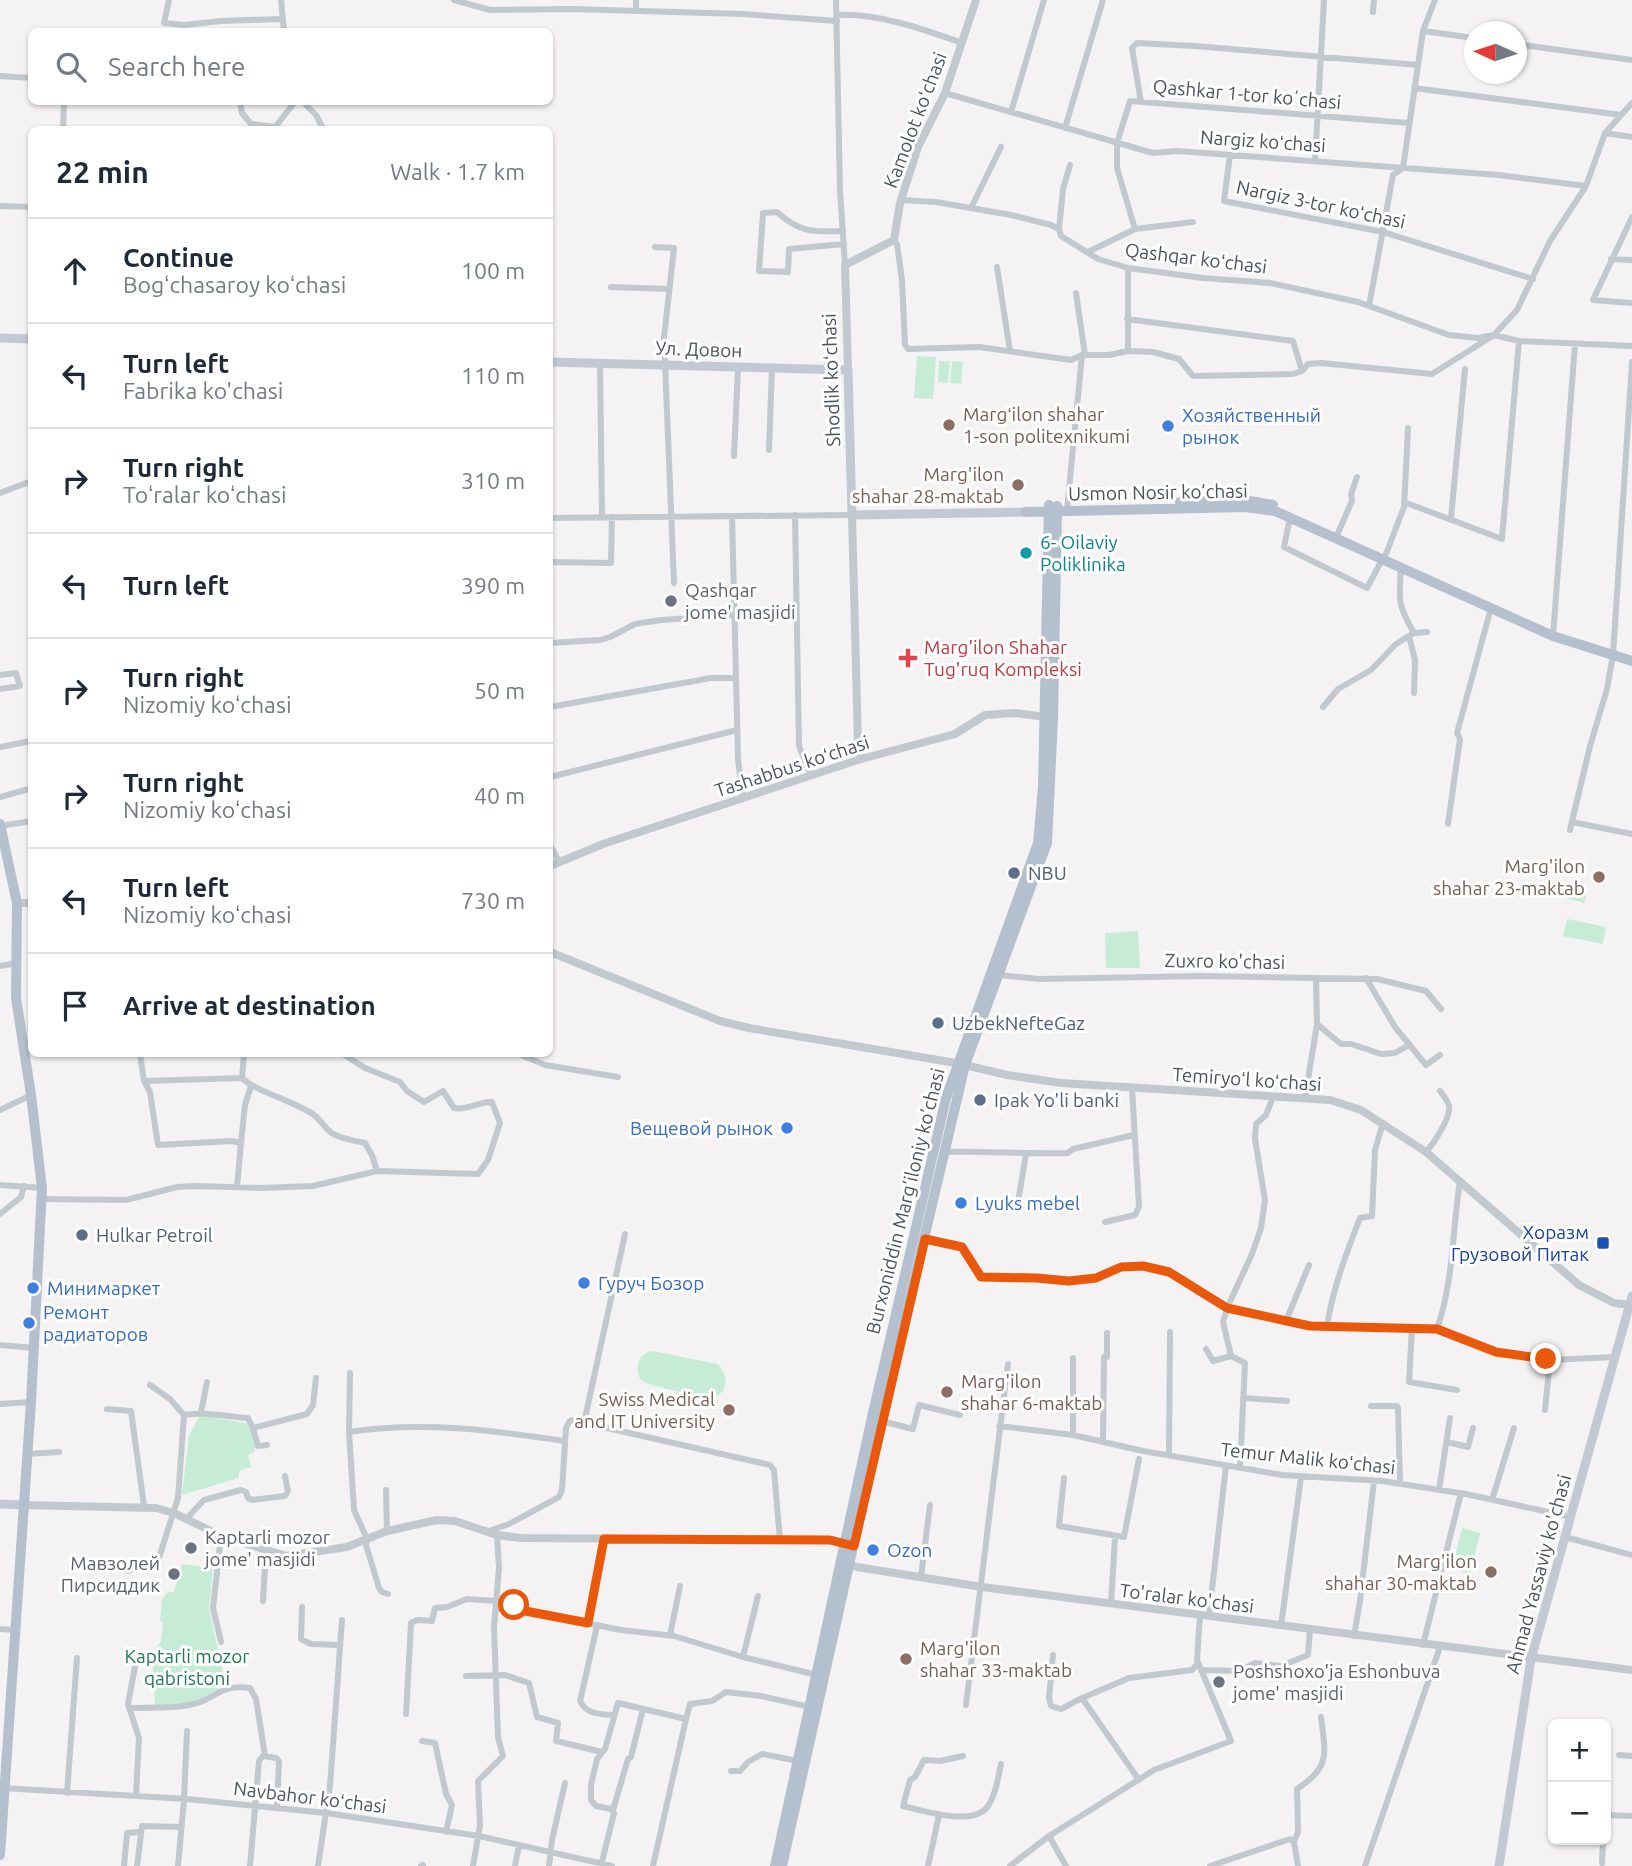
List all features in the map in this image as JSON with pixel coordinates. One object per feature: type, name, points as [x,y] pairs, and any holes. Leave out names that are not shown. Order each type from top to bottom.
[{"type":"main road","points":[[0,338],[28,339]]},
{"type":"main road","name":"Ул. Довон","points":[[553,362],[848,370]]},
{"type":"main road","name":"Shodlik koʻchasi","points":[[848,370],[852,515]]},
{"type":"main road","name":"Usmon Nosir ko‘chasi","points":[[852,515],[1026,512],[1058,508],[1244,500],[1280,507],[1362,547]]},
{"type":"main road","name":"Usmon Nosir ko‘chasi","points":[[1058,508],[1245,507],[1275,511],[1384,556],[1556,635]]},
{"type":"main road","name":"Burxoniddin Marg’iloniy ko’chasi","points":[[849,1545],[925,1239],[961,1064],[1038,843],[1049,718],[1058,508]]},
{"type":"main road","name":"Usmon Nosir ko‘chasi","points":[[1384,556],[1401,567],[1491,608],[1556,635],[1632,661]]},
{"type":"main road","name":"Burxoniddin Marg’iloniy ko’chasi","points":[[782,1866],[920,1205],[946,1098],[999,975],[1047,843],[1049,718]]},
{"type":"main road","points":[[0,825],[16,903],[16,998],[28,1054]]},
{"type":"main road","points":[[0,1855],[2,1788],[16,1630],[31,1402],[42,1188],[28,1057]]},
{"type":"main road","name":"Ahmad Yassaviy ko'chasi","points":[[1499,1866],[1531,1659],[1615,1357],[1628,1329],[1631,1302]]},
{"type":"main road","points":[[0,1504],[23,1505]]},
{"type":"main road","name":"Burxoniddin Marg’iloniy ko’chasi","points":[[775,1866],[845,1563]]},
{"type":"street","points":[[169,0],[164,23],[282,19]]},
{"type":"street","points":[[281,0],[283,28]]},
{"type":"street","points":[[454,0],[490,10],[872,18],[916,27],[962,43]]},
{"type":"street","points":[[636,0],[636,11]]},
{"type":"street","name":"Shodlik koʻchasi","points":[[836,0],[840,191],[848,370]]},
{"type":"street","name":"Kamolot koʻchasi","points":[[894,240],[901,200],[918,147],[945,93],[976,0]]},
{"type":"street","points":[[1011,112],[1044,0]]},
{"type":"street","points":[[1065,128],[1103,0]]},
{"type":"street","points":[[1315,161],[1324,0]]},
{"type":"street","points":[[1373,12],[1374,0]]},
{"type":"street","points":[[1369,306],[1393,175],[1403,168],[1423,31],[1435,0]]},
{"type":"street","points":[[1423,31],[1464,37]]},
{"type":"street","points":[[1141,102],[1132,48],[1137,43],[1418,65]]},
{"type":"street","points":[[1527,45],[1632,60]]},
{"type":"street","points":[[0,76],[28,78]]},
{"type":"street","points":[[1415,88],[1622,115]]},
{"type":"street","name":"Nargiz koʻchasi","points":[[945,93],[1153,153],[1177,150],[1512,176],[1586,186]]},
{"type":"street","name":"Qashkar 1-tor koʼchasi","points":[[1135,229],[1117,167],[1117,143],[1130,101],[1409,123]]},
{"type":"street","points":[[845,265],[894,240],[897,244],[902,281],[905,347],[979,347],[1072,360],[1083,355],[1153,352],[1179,359],[1193,376],[1247,376],[1302,371],[1308,364],[1321,363],[1432,374],[1494,335],[1517,310],[1550,241],[1586,186],[1605,134],[1632,103]]},
{"type":"street","points":[[63,126],[64,105]]},
{"type":"street","points":[[241,105],[250,126]]},
{"type":"street","points":[[276,126],[293,105]]},
{"type":"street","points":[[306,105],[322,126]]},
{"type":"street","points":[[1605,134],[1632,137]]},
{"type":"street","points":[[971,208],[1001,147]]},
{"type":"street","name":"Nargiz 3-tor koʻchasi","points":[[1230,155],[1224,201],[1383,232],[1533,279]]},
{"type":"street","points":[[1059,229],[1063,190],[1070,165]]},
{"type":"street","name":"Qashqar koʻchasi","points":[[901,200],[936,202],[1011,215],[1059,229],[1062,236],[1098,259],[1128,268],[1270,283],[1369,306],[1449,335],[1478,338],[1494,335],[1519,341],[1632,346]]},
{"type":"street","points":[[0,206],[28,207]]},
{"type":"street","points":[[843,231],[808,232],[789,223],[777,212],[763,213],[759,271],[788,271],[789,249],[844,244]]},
{"type":"street","points":[[1632,217],[1593,300],[1632,303]]},
{"type":"street","points":[[1088,252],[1135,229],[1193,222]]},
{"type":"street","points":[[655,247],[674,248],[664,338],[674,583]]},
{"type":"street","points":[[1611,259],[1632,260]]},
{"type":"street","points":[[997,267],[1010,351]]},
{"type":"street","points":[[1128,268],[1128,351]]},
{"type":"street","points":[[611,287],[669,289]]},
{"type":"street","points":[[1058,508],[1083,355],[1076,293]]},
{"type":"street","points":[[1128,319],[1293,341],[1302,371]]},
{"type":"street","points":[[1404,502],[1502,538],[1519,341]]},
{"type":"street","points":[[1556,635],[1575,344]]},
{"type":"street","points":[[1632,362],[1613,655],[1607,689],[1571,826],[1632,834]]},
{"type":"street","points":[[600,363],[602,518]]},
{"type":"street","points":[[734,456],[738,368]]},
{"type":"street","points":[[769,450],[772,368]]},
{"type":"street","points":[[1451,518],[1465,369]]},
{"type":"street","points":[[1290,518],[1284,547],[1368,588],[1384,556],[1404,502],[1408,428]]},
{"type":"street","points":[[1338,533],[1352,501],[1351,494],[1357,477]]},
{"type":"street","points":[[0,493],[28,482]]},
{"type":"street","points":[[794,515],[799,746],[811,776]]},
{"type":"street","points":[[553,518],[852,515]]},
{"type":"street","name":"Shodlik koʻchasi","points":[[852,515],[858,745],[861,759]]},
{"type":"street","points":[[732,516],[738,759],[743,798]]},
{"type":"street","points":[[553,562],[611,563],[612,517]]},
{"type":"street","points":[[1401,567],[1399,603],[1411,635],[1415,660],[1414,693]]},
{"type":"street","points":[[1448,824],[1460,739],[1457,733],[1491,608]]},
{"type":"street","points":[[553,643],[600,640],[635,624],[661,620],[735,615]]},
{"type":"street","points":[[1323,707],[1338,690],[1371,670],[1396,644],[1411,635],[1427,632]]},
{"type":"street","points":[[0,675],[16,673],[20,686],[0,689]]},
{"type":"street","points":[[553,706],[711,678],[736,678]]},
{"type":"street","name":"Tashabbus koʻchasi","points":[[553,865],[603,844],[861,759],[956,734],[985,715],[1015,713],[1049,718]]},
{"type":"street","points":[[553,776],[737,730]]},
{"type":"street","points":[[0,747],[28,742]]},
{"type":"street","points":[[0,797],[28,789]]},
{"type":"street","points":[[0,825],[28,822]]},
{"type":"street","points":[[553,850],[560,863]]},
{"type":"street","points":[[16,903],[28,903]]},
{"type":"street","name":"Temiryoʻl koʻchasi","points":[[553,953],[720,1021],[749,1028],[1061,1083],[1330,1100],[1361,1110],[1426,1152],[1570,1278],[1614,1303],[1631,1302]]},
{"type":"street","points":[[0,966],[16,963]]},
{"type":"street","name":"Zuxro ko'chasi","points":[[999,975],[1039,979],[1204,975],[1366,978],[1423,990],[1430,994],[1441,1009]]},
{"type":"street","points":[[1305,1098],[1317,1024],[1316,978]]},
{"type":"street","points":[[1366,978],[1409,1045],[1426,1065],[1440,1055]]},
{"type":"street","points":[[1317,1024],[1341,1044],[1351,1044],[1381,1054],[1395,1053],[1409,1045]]},
{"type":"street","points":[[141,1057],[158,1145],[232,1141],[241,1143]]},
{"type":"street","points":[[242,1077],[244,1057]]},
{"type":"street","points":[[41,1199],[126,1200],[177,1187],[313,1186],[377,1171],[478,1174],[488,1160],[500,1123],[492,1102],[454,1108],[443,1091],[424,1102],[400,1082],[365,1068],[348,1057]]},
{"type":"street","points":[[526,1057],[545,1065],[618,1077]]},
{"type":"street","points":[[144,1081],[242,1077],[251,1086],[286,1099],[308,1111],[332,1134],[365,1143],[377,1171]]},
{"type":"street","points":[[237,1187],[245,1105],[251,1086]]},
{"type":"street","points":[[1105,1222],[1138,1211],[1132,1087]]},
{"type":"street","points":[[1426,1152],[1443,1126],[1448,1110],[1449,1105],[1440,1091]]},
{"type":"street","points":[[0,1110],[31,1095]]},
{"type":"street","points":[[1231,1356],[1223,1322],[1261,1228],[1265,1200],[1255,1139],[1256,1124],[1266,1115],[1273,1097]]},
{"type":"street","points":[[1327,1326],[1338,1275],[1360,1218],[1371,1216],[1374,1150],[1383,1123]]},
{"type":"street","points":[[944,1152],[1068,1153],[1073,1149],[1135,1135]]},
{"type":"street","points":[[1017,1208],[1026,1154]]},
{"type":"street","points":[[1437,1329],[1446,1303],[1455,1243],[1460,1181]]},
{"type":"street","points":[[0,1185],[42,1188]]},
{"type":"street","points":[[0,1214],[21,1197],[24,1186]]},
{"type":"street","points":[[584,1423],[625,1234]]},
{"type":"street","points":[[925,1239],[962,1247],[981,1277],[1069,1281],[1096,1278],[1121,1267],[1143,1266],[1169,1272],[1227,1308],[1286,1321],[1327,1326],[1437,1329],[1496,1352],[1550,1360],[1615,1357]]},
{"type":"street","points":[[1286,1321],[1309,1265]]},
{"type":"street","points":[[1412,1327],[1409,1382],[1457,1390]]},
{"type":"street","points":[[1169,1454],[1170,1332]]},
{"type":"street","points":[[1102,1442],[1107,1333]]},
{"type":"street","points":[[0,1345],[34,1348]]},
{"type":"street","points":[[1206,1349],[1210,1360],[1231,1356],[1245,1363],[1240,1468]]},
{"type":"street","points":[[1073,1358],[1073,1436]]},
{"type":"street","points":[[1545,1410],[1550,1360]]},
{"type":"street","points":[[966,1704],[1008,1364]]},
{"type":"street","points":[[350,1373],[349,1432],[354,1510],[367,1539],[366,1545],[379,1588],[388,1594]]},
{"type":"street","points":[[253,1427],[309,1413],[313,1405],[316,1378]]},
{"type":"street","points":[[201,1412],[207,1382]]},
{"type":"street","points":[[107,1560],[128,1571],[141,1566],[156,1565],[178,1498],[184,1415],[170,1399],[150,1385]]},
{"type":"street","points":[[1243,1398],[1287,1401]]},
{"type":"street","points":[[0,1404],[31,1402]]},
{"type":"street","points":[[881,1421],[913,1429],[919,1405],[960,1415]]},
{"type":"street","points":[[1371,1406],[1398,1408],[1400,1484]]},
{"type":"street","points":[[107,1409],[131,1411],[144,1506]]},
{"type":"street","points":[[184,1415],[201,1412],[223,1417],[248,1418],[258,1446],[267,1445]]},
{"type":"street","points":[[1439,1490],[1450,1418]]},
{"type":"street","points":[[493,1533],[559,1497],[562,1490],[564,1441],[572,1420],[770,1465],[774,1470],[780,1540]]},
{"type":"street","points":[[349,1432],[379,1427],[449,1426],[564,1441]]},
{"type":"street","name":"Temur Malik koʻchasi","points":[[999,1426],[1073,1436],[1226,1466],[1301,1477],[1374,1481],[1461,1493],[1571,1517]]},
{"type":"street","points":[[1492,1500],[1514,1428]]},
{"type":"street","points":[[1447,1442],[1468,1447],[1473,1429]]},
{"type":"street","points":[[27,1454],[59,1452]]},
{"type":"street","points":[[1064,1478],[1059,1526],[1124,1537],[1139,1459]]},
{"type":"street","points":[[1010,1866],[1049,1836],[1154,1770],[1231,1741],[1196,1656],[1205,1616],[1226,1466]]},
{"type":"street","points":[[186,1519],[204,1500],[241,1490],[252,1500],[285,1496],[288,1492],[285,1476]]},
{"type":"street","points":[[1281,1626],[1301,1477]]},
{"type":"street","points":[[1354,1636],[1374,1481]]},
{"type":"street","points":[[386,1490],[387,1531]]},
{"type":"street","points":[[1423,1645],[1461,1493]]},
{"type":"street","points":[[23,1505],[144,1506],[174,1513],[221,1536],[293,1556],[348,1547],[387,1531],[443,1519],[521,1538],[830,1540],[849,1545]]},
{"type":"street","points":[[921,1577],[930,1505]]},
{"type":"street","points":[[472,1866],[481,1816],[478,1781],[503,1756],[498,1737],[496,1675],[499,1568],[493,1533]]},
{"type":"street","points":[[1111,1604],[1115,1535]]},
{"type":"street","points":[[221,1536],[213,1608],[221,1642]]},
{"type":"street","points":[[1565,1537],[1632,1555]]},
{"type":"street","points":[[588,1623],[604,1539]]},
{"type":"street","points":[[263,1601],[266,1549]]},
{"type":"street","name":"To'ralar ko'chasi","points":[[845,1563],[982,1587],[1632,1671]]},
{"type":"street","points":[[670,1635],[680,1586]]},
{"type":"street","points":[[743,1657],[758,1596]]},
{"type":"street","points":[[406,1714],[411,1623],[417,1620],[432,1621],[435,1608],[447,1607],[461,1600],[514,1605],[520,1610],[597,1626],[670,1635],[817,1675]]},
{"type":"street","points":[[302,1607],[302,1640],[312,1644],[340,1645]]},
{"type":"street","points":[[318,1866],[336,1726],[342,1620]]},
{"type":"street","points":[[597,1626],[580,1701],[590,1712],[614,1715]]},
{"type":"street","points":[[0,1629],[16,1630]]},
{"type":"street","points":[[1053,1655],[1049,1698],[1051,1706],[1061,1709],[1123,1680],[1192,1670],[1200,1666],[1239,1671],[1255,1663],[1281,1666],[1308,1655],[1310,1630]]},
{"type":"street","points":[[1365,1866],[1440,1647]]},
{"type":"street","points":[[136,1796],[139,1738],[129,1708],[137,1656]]},
{"type":"street","points":[[67,1793],[77,1658]]},
{"type":"street","points":[[466,1676],[496,1675],[529,1683],[537,1717],[558,1723],[556,1741],[602,1752]]},
{"type":"street","points":[[129,1708],[189,1705],[227,1688],[248,1688],[253,1690],[265,1756]]},
{"type":"street","points":[[653,1866],[690,1704],[712,1701],[726,1692],[761,1696],[810,1707]]},
{"type":"street","points":[[1082,1698],[1139,1780]]},
{"type":"street","points":[[613,1810],[596,1807],[592,1800],[591,1785],[597,1759],[605,1749],[618,1703],[686,1719]]},
{"type":"street","points":[[602,1865],[613,1810],[628,1759],[631,1757],[643,1709]]},
{"type":"street","points":[[1298,1866],[1294,1842],[1298,1832],[1297,1789],[1310,1780],[1325,1758],[1326,1745],[1321,1717]]},
{"type":"street","points":[[178,1866],[187,1731]]},
{"type":"street","points":[[422,1741],[435,1743],[446,1794],[453,1805],[446,1832]]},
{"type":"street","points":[[731,1771],[740,1771],[748,1762],[762,1754],[798,1761]]},
{"type":"street","points":[[1619,1755],[1632,1756]]},
{"type":"street","points":[[963,1756],[940,1761],[926,1759],[915,1777],[910,1780],[903,1806],[939,1815],[967,1816],[986,1809],[994,1792],[1001,1764]]},
{"type":"street","points":[[250,1866],[254,1805],[261,1757],[276,1758],[279,1761],[277,1807]]},
{"type":"street","points":[[549,1866],[565,1783]]},
{"type":"street","name":"Navbahor koʻchasi","points":[[2,1788],[184,1799],[326,1813],[479,1836],[611,1866]]},
{"type":"street","points":[[929,1866],[939,1815]]},
{"type":"street","points":[[1611,1815],[1632,1816]]},
{"type":"street","points":[[137,1866],[142,1826],[181,1827]]},
{"type":"street","points":[[124,1866],[127,1833],[140,1832]]},
{"type":"street","points":[[1049,1836],[1066,1866]]},
{"type":"street","points":[[1210,1866],[1290,1839],[1294,1842]]},
{"type":"street","points":[[515,1866],[519,1845]]},
{"type":"street","points":[[1602,1845],[1602,1863]]},
{"type":"green space","points":[[917,356],[936,357],[933,399],[914,398]]},
{"type":"green space","points":[[939,361],[950,361],[948,383],[938,382]]},
{"type":"green space","points":[[952,361],[963,362],[961,384],[950,383]]},
{"type":"green space","points":[[1568,888],[1587,892],[1584,903],[1565,898]]},
{"type":"green space","points":[[1567,919],[1606,927],[1603,944],[1563,936]]},
{"type":"green space","points":[[1138,931],[1140,968],[1106,968],[1105,933]]},
{"type":"green space","points":[[653,1351],[717,1364],[724,1373],[726,1384],[721,1393],[710,1397],[644,1382],[638,1374],[638,1365],[642,1356]]},
{"type":"green space","points":[[200,1415],[249,1424],[256,1445],[254,1452],[248,1455],[251,1467],[239,1471],[239,1478],[182,1495],[189,1436]]},
{"type":"green space","points":[[1462,1528],[1480,1533],[1470,1574],[1452,1569]]},
{"type":"green space","name":"Kaptarli mozor qabristoni","points":[[182,1564],[213,1568],[209,1609],[224,1677],[218,1690],[196,1702],[155,1706],[152,1651],[156,1650],[161,1641],[162,1599],[168,1592],[174,1592]]},
{"type":"place","name":"Margʻilon shahar 1-son politexnikumi","points":[[949,425]]},
{"type":"place","name":"Хозяйственный рынок","points":[[1168,426]]},
{"type":"place","name":"Marg'ilon shahar 28-maktab","points":[[1018,485]]},
{"type":"place","name":"6- Oilaviy Poliklinika","points":[[1026,553]]},
{"type":"place","name":"Qashqar jome' masjidi","points":[[671,601]]},
{"type":"place","name":"Marg'ilon Shahar Tug'ruq Kompleksi","points":[[908,658]]},
{"type":"place","name":"NBU","points":[[1014,873]]},
{"type":"place","name":"Marg'ilon shahar 23-maktab","points":[[1599,877]]},
{"type":"place","name":"UzbekNefteGaz","points":[[938,1023]]},
{"type":"place","name":"Ipak Yo'li banki","points":[[980,1100]]},
{"type":"place","name":"Вещевой рынок","points":[[787,1128]]},
{"type":"place","name":"Lyuks mebel","points":[[961,1203]]},
{"type":"place","name":"Hulkar Petroil","points":[[82,1235]]},
{"type":"place","name":"Хоразм Грузовой Питак","points":[[1603,1243]]},
{"type":"place","name":"Гуруч Бозор","points":[[584,1283]]},
{"type":"place","name":"Минимаркет","points":[[33,1288]]},
{"type":"place","name":"Ремонт радиаторов","points":[[29,1323]]},
{"type":"place","name":"Marg'ilon shahar 6-maktab","points":[[947,1392]]},
{"type":"place","name":"Swiss Medical and IT University","points":[[729,1410]]},
{"type":"place","name":"Kaptarli mozor jome' masjidi","points":[[191,1548]]},
{"type":"place","name":"Ozon","points":[[873,1550]]},
{"type":"place","name":"Marg'ilon shahar 30-maktab","points":[[1491,1572]]},
{"type":"place","name":"Мавзолей Пирсиддик","points":[[174,1574]]},
{"type":"place","name":"Marg'ilon shahar 33-maktab","points":[[906,1659]]},
{"type":"place","name":"Poshshoxo'ja Eshonbuva jome' masjidi","points":[[1219,1682]]},
{"type":"route","points":[[514,1605],[520,1610],[588,1623],[604,1539],[830,1540],[854,1546],[925,1239],[962,1247],[981,1277],[1069,1281],[1096,1278],[1121,1267],[1143,1266],[1169,1272],[1227,1308],[1310,1326],[1437,1329],[1496,1352],[1546,1359]]}]
